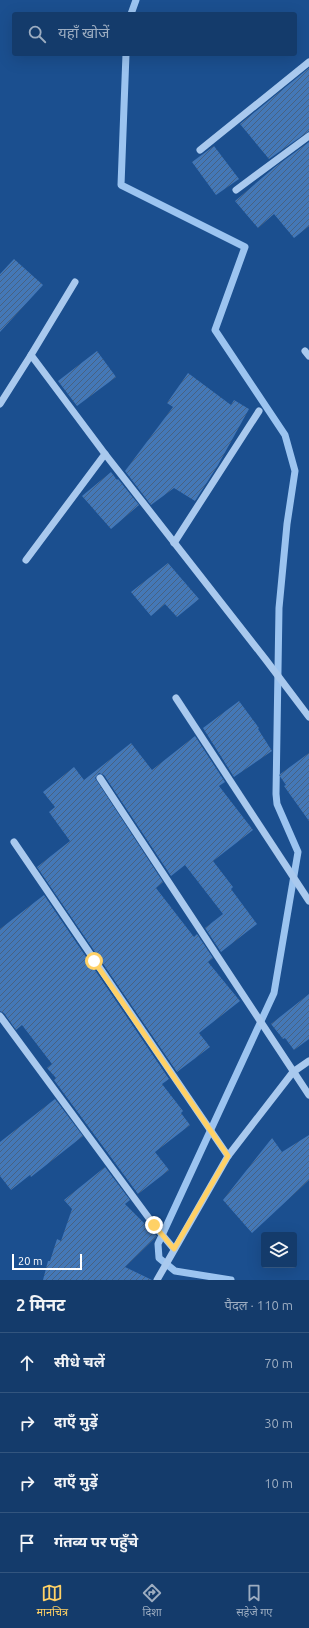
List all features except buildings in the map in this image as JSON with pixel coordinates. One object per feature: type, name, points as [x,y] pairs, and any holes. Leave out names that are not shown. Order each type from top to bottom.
[{"type":"street","points":[[200,150],[309,62]]},
{"type":"street","points":[[236,190],[309,136]]},
{"type":"street","points":[[0,404],[76,282]]},
{"type":"street","points":[[31,355],[105,454],[293,694],[309,717]]},
{"type":"street","points":[[174,543],[259,411]]},
{"type":"street","points":[[26,560],[105,454]]},
{"type":"street","points":[[176,698],[309,901]]},
{"type":"street","points":[[100,778],[309,1095]]},
{"type":"street","points":[[14,842],[228,1156]]},
{"type":"street","points":[[0,1016],[168,1242],[172,1252]]},
{"type":"street","points":[[157,1280],[228,1156],[293,1072],[309,1061]]},
{"type":"waterway","points":[[132,12],[136,0]]},
{"type":"waterway","points":[[126,56],[121,185],[245,247],[215,330],[285,435],[295,471],[287,524],[279,608],[276,794],[277,804],[298,852],[274,993],[158,1244],[159,1258],[175,1271],[231,1280]]},
{"type":"route","points":[[94,961],[228,1156],[174,1249],[154,1225]]}]
